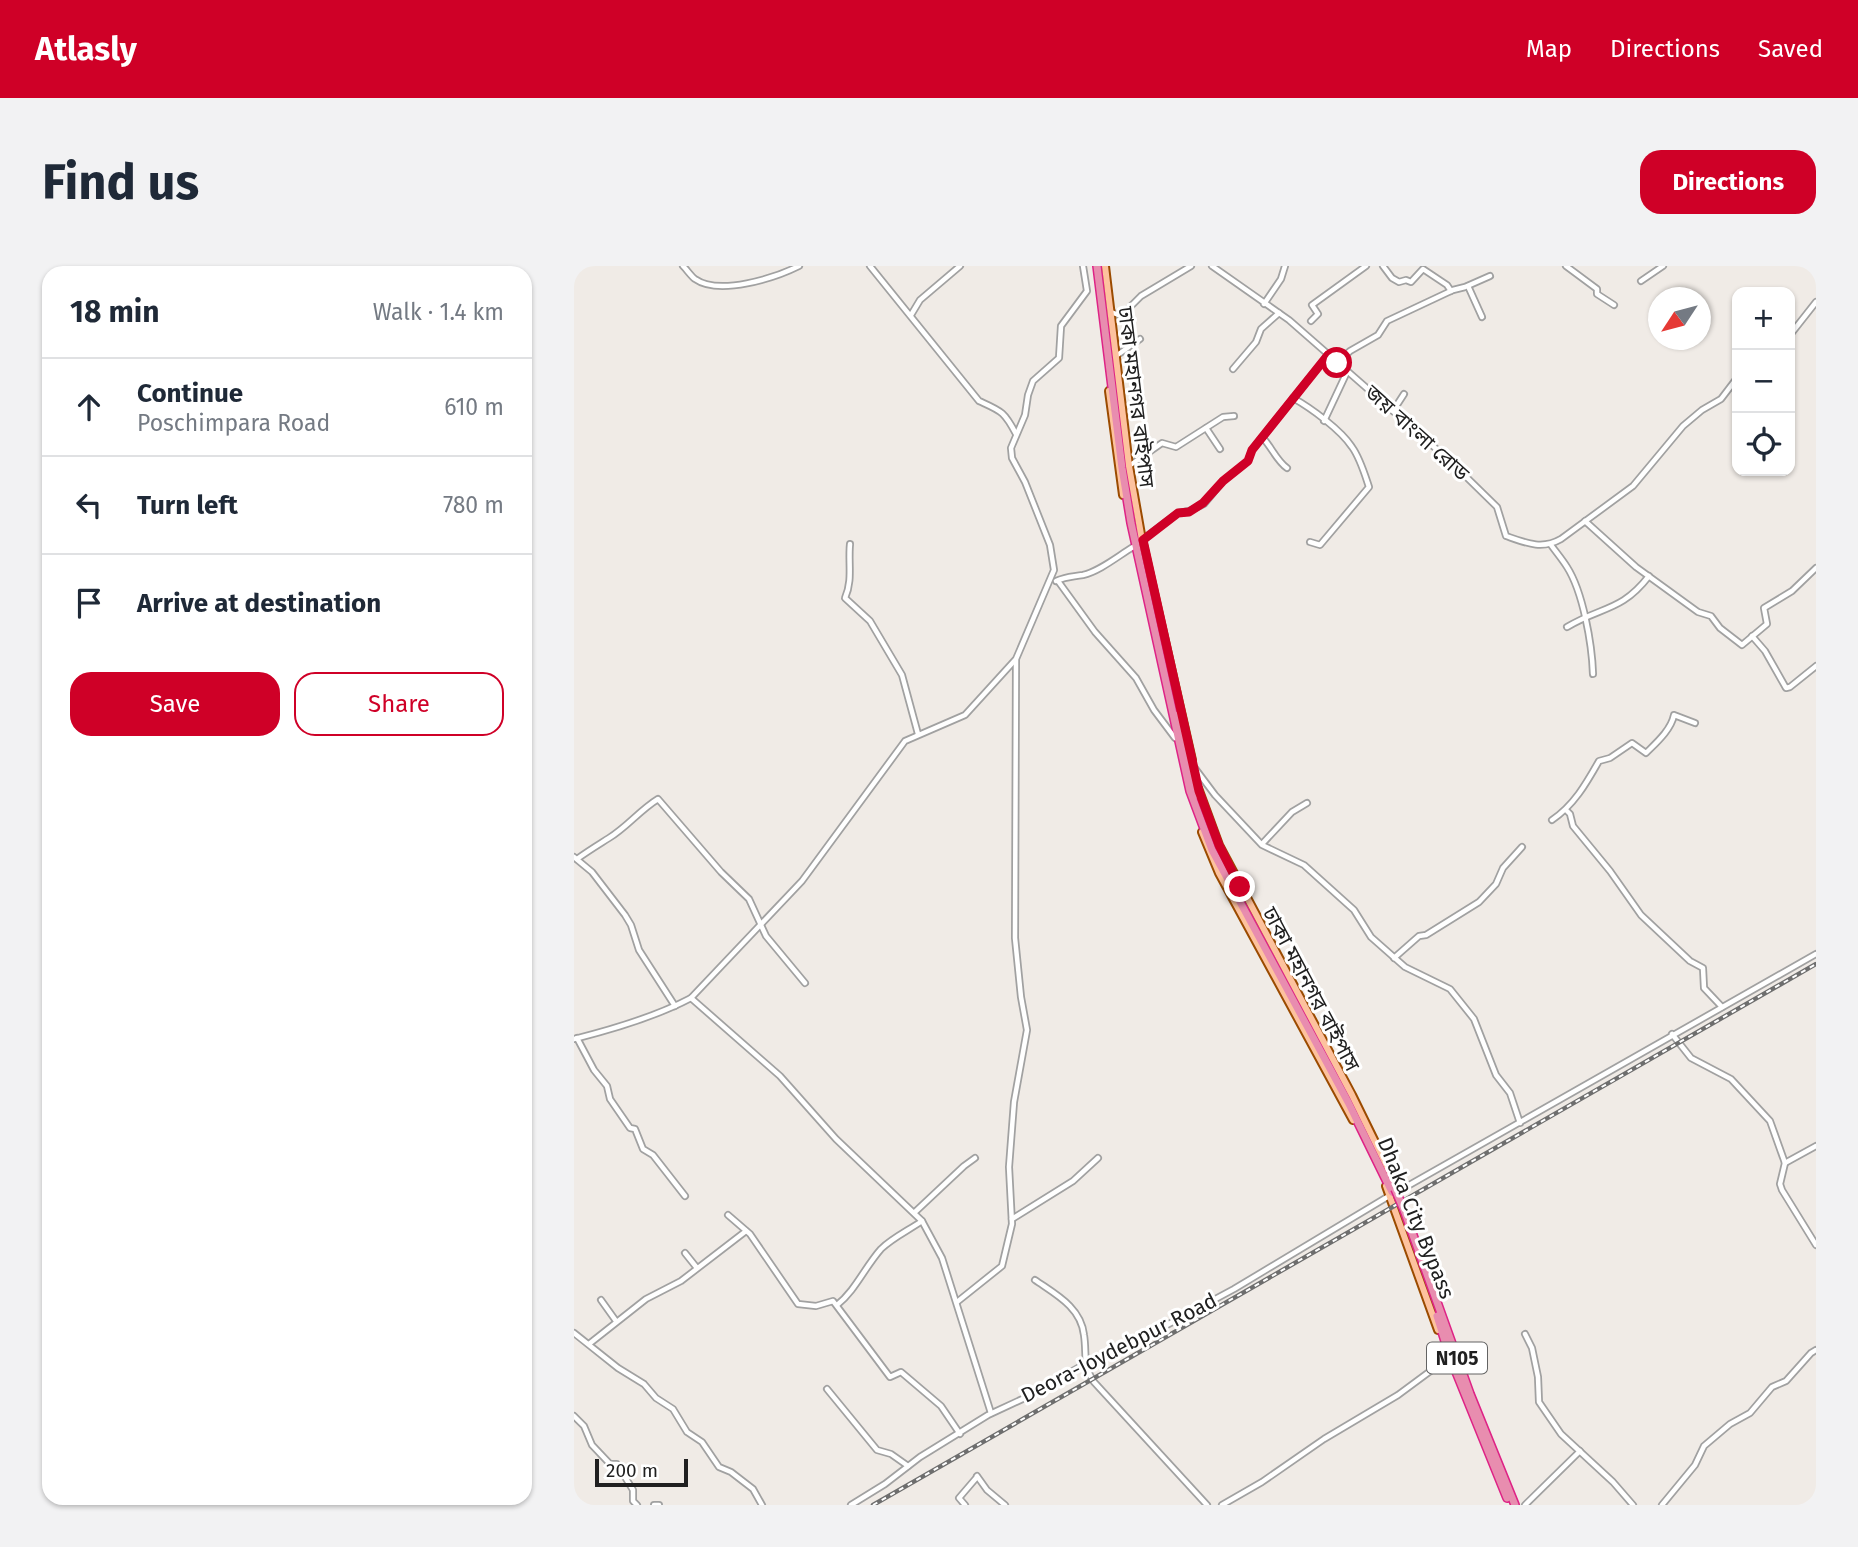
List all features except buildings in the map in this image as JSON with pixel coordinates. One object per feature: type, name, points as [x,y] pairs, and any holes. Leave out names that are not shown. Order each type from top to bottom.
[{"type":"highway","name":"ঢাকা মহানগর বাইপাস","points":[[1099,266],[1134,512],[1188,759],[1203,815],[1215,847],[1349,1096],[1394,1192],[1512,1505]]},
{"type":"main road","points":[[1099,266],[1111,311],[1129,466],[1143,540],[1194,768],[1207,814],[1224,856],[1352,1095],[1394,1192],[1473,1393],[1512,1505]]},
{"type":"main road","points":[[1099,266],[1118,468],[1188,791],[1209,852],[1394,1192],[1448,1358],[1512,1505]]},
{"type":"street","points":[[683,266],[695,279],[706,284],[727,286],[786,273],[799,266]]},
{"type":"street","points":[[870,266],[979,401],[997,407],[1017,435]]},
{"type":"street","points":[[911,315],[920,300],[960,266]]},
{"type":"street","points":[[1083,266],[1087,291],[1061,326],[1059,358],[1031,384],[1026,415],[1010,455],[1025,482],[1050,545],[1055,580],[1095,632],[1136,678],[1154,710],[1175,738]]},
{"type":"street","points":[[1111,311],[1121,316],[1141,296],[1191,266]]},
{"type":"street","name":"জয় বাংলা রোড","points":[[1212,266],[1279,313],[1450,461],[1497,507],[1506,536],[1536,545],[1551,545]]},
{"type":"street","points":[[1264,304],[1281,279],[1285,266]]},
{"type":"street","points":[[1311,321],[1318,315],[1312,305],[1366,266]]},
{"type":"street","points":[[1383,266],[1392,278],[1399,282],[1411,282],[1423,269],[1451,291]]},
{"type":"street","points":[[1566,266],[1614,305]]},
{"type":"street","points":[[1641,281],[1663,266]]},
{"type":"street","points":[[1337,363],[1350,351],[1378,335],[1387,321],[1490,276]]},
{"type":"street","points":[[1468,286],[1482,317]]},
{"type":"street","points":[[1795,329],[1816,302]]},
{"type":"street","points":[[1233,369],[1256,342],[1261,329],[1279,313]]},
{"type":"street","points":[[1116,356],[1140,340]]},
{"type":"street","points":[[1143,540],[1178,513],[1189,512],[1203,503],[1223,481],[1248,461],[1251,451],[1328,355]]},
{"type":"street","points":[[1324,421],[1347,372]]},
{"type":"street","points":[[1593,674],[1592,645],[1576,584],[1551,545],[1633,486],[1683,426],[1721,399],[1732,385]]},
{"type":"street","points":[[1393,411],[1404,394]]},
{"type":"street","points":[[1293,398],[1324,421],[1354,449],[1369,487],[1320,545],[1310,542]]},
{"type":"street","points":[[1129,466],[1161,443],[1175,447],[1223,417],[1234,416]]},
{"type":"street","points":[[1206,428],[1220,449]]},
{"type":"street","points":[[1263,438],[1287,468]]},
{"type":"street","points":[[1586,521],[1636,567],[1698,612],[1711,616],[1720,628],[1741,645],[1768,622],[1764,608],[1792,591],[1816,568]]},
{"type":"street","points":[[850,544],[851,584],[845,597],[870,621],[902,675],[918,734]]},
{"type":"street","points":[[685,1196],[653,1155],[643,1149],[635,1129],[630,1128],[610,1099],[607,1086],[576,1039],[675,1006],[691,998],[802,881],[905,741],[965,715],[1016,659],[1055,580],[1094,570],[1133,547]]},
{"type":"street","points":[[1567,627],[1623,602],[1632,596],[1649,576]]},
{"type":"street","points":[[1752,636],[1765,651],[1786,688],[1816,666]]},
{"type":"street","points":[[957,1302],[1002,1266],[1012,1219],[1009,1167],[1014,1102],[1027,1030],[1015,938],[1016,659]]},
{"type":"street","points":[[1552,820],[1566,810],[1582,791],[1599,761],[1610,758],[1632,743],[1646,753],[1673,721],[1674,715],[1695,723]]},
{"type":"street","points":[[1194,768],[1215,795],[1262,845],[1304,865],[1354,910],[1371,937],[1394,958],[1418,974],[1448,987],[1474,1019],[1496,1075],[1510,1093],[1520,1123]]},
{"type":"street","points":[[675,1006],[639,950],[625,915],[592,873],[575,858],[609,838],[658,799],[721,872],[749,899],[771,943],[806,983]]},
{"type":"street","points":[[1262,845],[1292,812],[1307,803]]},
{"type":"street","points":[[1566,810],[1573,826],[1641,915],[1690,961],[1703,968],[1704,988],[1722,1007]]},
{"type":"street","points":[[1394,958],[1419,936],[1479,902],[1496,884],[1503,868],[1522,847]]},
{"type":"street","name":"Deora-Joydebpur Road","points":[[851,1505],[991,1413],[1029,1396],[1085,1364],[1139,1340],[1234,1289],[1394,1192],[1816,954]]},
{"type":"street","points":[[691,998],[780,1076],[836,1139],[922,1221],[937,1244],[991,1413]]},
{"type":"street","points":[[1672,1034],[1691,1058],[1731,1079],[1771,1125],[1785,1163],[1780,1182],[1782,1190],[1816,1245]]},
{"type":"street","points":[[1785,1163],[1816,1146]]},
{"type":"street","points":[[915,1212],[975,1158]]},
{"type":"street","points":[[1012,1219],[1073,1181],[1098,1158]]},
{"type":"street","points":[[728,1215],[746,1231],[798,1304],[816,1306],[831,1300],[890,1377],[901,1372],[941,1406],[960,1434]]},
{"type":"street","points":[[836,1305],[847,1297],[860,1275],[883,1247],[922,1221]]},
{"type":"street","points":[[589,1344],[646,1299],[681,1281],[746,1231]]},
{"type":"street","points":[[685,1253],[697,1268]]},
{"type":"street","points":[[1035,1280],[1061,1297],[1080,1319],[1085,1336],[1085,1364],[1094,1382],[1207,1505]]},
{"type":"street","points":[[601,1300],[616,1321]]},
{"type":"street","points":[[574,1333],[618,1368],[644,1384],[655,1397],[673,1409],[688,1433],[702,1442],[719,1467],[731,1472],[753,1489],[762,1505]]},
{"type":"street","points":[[1525,1334],[1532,1348],[1538,1377],[1539,1402],[1561,1434],[1620,1489],[1633,1505]]},
{"type":"street","points":[[1662,1505],[1690,1472],[1704,1446],[1730,1424],[1751,1413],[1772,1387],[1786,1381],[1816,1350]]},
{"type":"street","points":[[1222,1505],[1398,1395],[1448,1358]]},
{"type":"street","points":[[827,1390],[877,1450],[891,1454],[908,1466]]},
{"type":"street","points":[[574,1416],[583,1425],[592,1445],[610,1464],[617,1464],[633,1490],[636,1505]]},
{"type":"street","points":[[1525,1505],[1580,1451]]},
{"type":"street","points":[[965,1505],[959,1497],[977,1477],[987,1490],[1005,1505]]},
{"type":"railway","points":[[873,1505],[1816,964]]},
{"type":"route","points":[[1240,887],[1219,845],[1199,791],[1143,540],[1178,513],[1189,512],[1203,503],[1214,489],[1248,461],[1250,452],[1328,355],[1337,363]]}]
